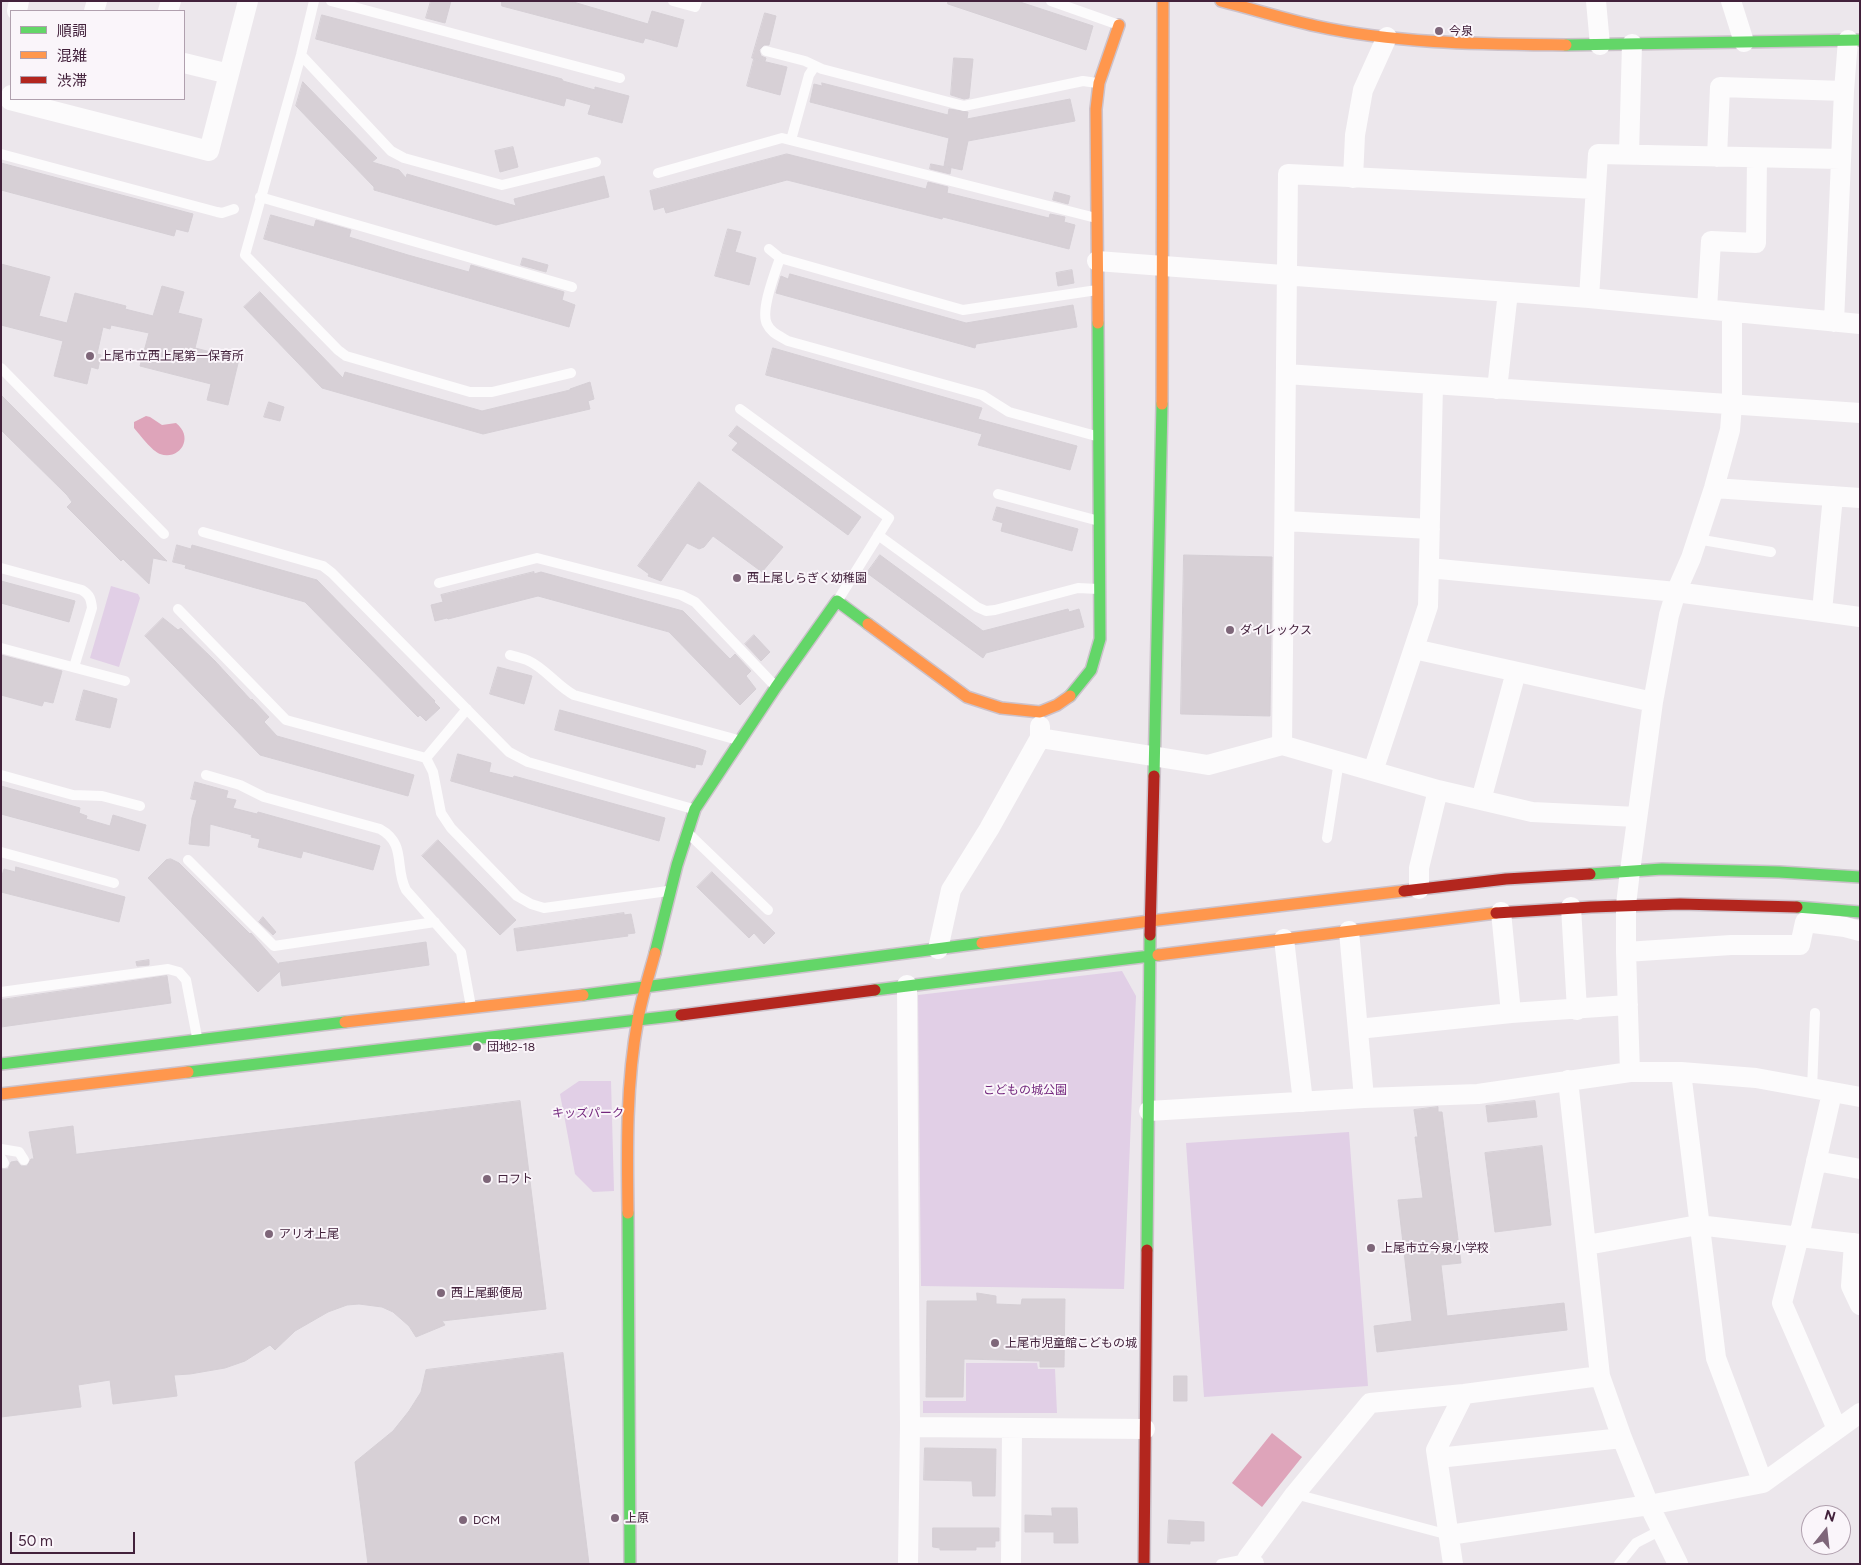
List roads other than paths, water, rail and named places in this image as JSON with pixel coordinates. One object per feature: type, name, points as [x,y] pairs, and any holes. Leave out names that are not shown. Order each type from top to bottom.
[{"type":"street","points":[[10,100],[210,151],[248,1]]},
{"type":"street","points":[[1144,1564],[1150,921],[1160,540],[1163,267],[1162,1]]},
{"type":"street","points":[[1221,1],[1251,5],[1317,26],[1387,37],[1469,44],[1600,45],[1854,40],[1844,91],[1834,322]]},
{"type":"street","points":[[1596,1],[1600,45]]},
{"type":"street","points":[[1731,1],[1744,42]]},
{"type":"street","points":[[630,1564],[627,1136],[629,1094],[638,1020],[645,988],[694,809],[776,687],[837,601],[968,697],[1001,708],[1040,712],[1057,705],[1069,697],[1091,670],[1100,640],[1096,109],[1098,83],[1119,25]]},
{"type":"street","points":[[1353,178],[1356,135],[1363,90],[1387,37]]},
{"type":"street","points":[[1629,154],[1632,44]]},
{"type":"street","points":[[185,63],[229,74]]},
{"type":"street","points":[[1717,157],[1720,87],[1844,91]]},
{"type":"street","points":[[1589,298],[1598,154],[1841,159]]},
{"type":"street","points":[[1706,309],[1711,241],[1756,243],[1757,158]]},
{"type":"street","points":[[1282,745],[1288,174],[1595,189]]},
{"type":"street","points":[[1097,262],[1288,274],[1589,298],[1860,324]]},
{"type":"street","points":[[1498,389],[1508,292]]},
{"type":"street","points":[[1630,1072],[1626,905],[1637,817],[1669,615],[1714,488],[1730,430],[1732,405],[1732,312]]},
{"type":"street","points":[[1286,374],[1860,413]]},
{"type":"street","points":[[1374,771],[1428,606],[1433,384]]},
{"type":"street","points":[[1714,488],[1860,498]]},
{"type":"street","points":[[1822,611],[1833,496]]},
{"type":"street","points":[[1284,521],[1430,529]]},
{"type":"street","points":[[1428,568],[1676,592],[1860,617]]},
{"type":"street","points":[[1414,649],[1654,702]]},
{"type":"street","points":[[1481,800],[1516,672]]},
{"type":"street","points":[[938,949],[951,890],[989,829],[1040,738],[1040,712]]},
{"type":"street","points":[[1040,738],[1208,765],[1282,745],[1438,790],[1532,812],[1637,817]]},
{"type":"street","points":[[1419,889],[1419,868],[1438,790]]},
{"type":"street","points":[[1,1064],[197,1039],[645,988],[1150,921],[1506,879],[1630,871],[1691,870],[1860,877]]},
{"type":"street","points":[[1,1094],[638,1020],[1501,912],[1626,905],[1763,906],[1860,912]]},
{"type":"street","points":[[1571,907],[1577,1010]]},
{"type":"street","points":[[1501,912],[1511,1013]]},
{"type":"street","points":[[1626,952],[1731,945],[1800,945],[1805,922],[1845,927],[1860,931]]},
{"type":"street","points":[[1349,931],[1364,1098]]},
{"type":"street","points":[[1284,939],[1302,1102]]},
{"type":"street","points":[[907,985],[910,1427],[908,1564]]},
{"type":"street","points":[[1358,1029],[1511,1013],[1577,1010],[1628,1005]]},
{"type":"street","points":[[1149,1112],[1364,1098],[1478,1094],[1630,1072],[1680,1072],[1756,1078],[1860,1097]]},
{"type":"street","points":[[1680,1072],[1716,1358],[1763,1483]]},
{"type":"street","points":[[1568,1080],[1600,1376],[1622,1438],[1650,1505],[1678,1564]]},
{"type":"street","points":[[1822,1091],[1816,1161],[1782,1303],[1837,1429]]},
{"type":"street","points":[[1816,1161],[1860,1169]]},
{"type":"street","points":[[1587,1245],[1698,1226],[1857,1244],[1851,1286],[1860,1305]]},
{"type":"street","points":[[1250,1561],[1295,1494],[1370,1404],[1600,1376]]},
{"type":"street","points":[[1453,1564],[1436,1450],[1464,1394]]},
{"type":"street","points":[[1449,1535],[1650,1505],[1763,1483],[1860,1413]]},
{"type":"street","points":[[910,1427],[1145,1429]]},
{"type":"street","points":[[1011,1564],[1012,1429]]},
{"type":"street","points":[[1438,1458],[1622,1438]]},
{"type":"lane","points":[[314,1],[301,55],[245,255],[346,356],[470,392],[481,393],[570,373]]},
{"type":"lane","points":[[331,1],[620,78]]},
{"type":"lane","points":[[673,1],[695,7],[697,1]]},
{"type":"lane","points":[[1051,1],[1119,25]]},
{"type":"lane","points":[[766,51],[964,106],[1084,81],[1098,83]]},
{"type":"lane","points":[[301,55],[390,151],[404,158],[502,185],[596,162]]},
{"type":"lane","points":[[791,140],[808,75],[815,66]]},
{"type":"lane","points":[[658,173],[782,138],[1097,218]]},
{"type":"lane","points":[[1,154],[217,212],[222,213],[234,209]]},
{"type":"lane","points":[[260,197],[572,287]]},
{"type":"lane","points":[[769,249],[780,258],[964,310],[1097,290]]},
{"type":"lane","points":[[780,258],[764,313],[766,323],[773,332],[788,341],[982,395],[1008,412],[1099,437]]},
{"type":"lane","points":[[1,368],[164,534]]},
{"type":"lane","points":[[740,409],[889,518],[837,601]]},
{"type":"lane","points":[[998,494],[1099,521]]},
{"type":"lane","points":[[203,532],[323,566],[509,752],[528,762],[694,809]]},
{"type":"lane","points":[[878,534],[977,607],[986,611],[1078,588],[1100,589]]},
{"type":"lane","points":[[1697,539],[1772,552]]},
{"type":"lane","points":[[439,583],[537,558],[681,595],[695,602],[776,687]]},
{"type":"lane","points":[[1,568],[82,590],[88,594],[91,599],[92,608],[74,667]]},
{"type":"lane","points":[[178,609],[286,720],[426,758],[433,772],[441,813],[451,828],[517,896],[531,904],[544,908],[670,891]]},
{"type":"lane","points":[[1,648],[125,681]]},
{"type":"lane","points":[[510,655],[528,660],[564,690],[574,695],[740,741]]},
{"type":"lane","points":[[426,758],[467,709]]},
{"type":"lane","points":[[1328,838],[1339,761]]},
{"type":"lane","points":[[1,775],[73,795],[102,796],[140,806]]},
{"type":"lane","points":[[206,776],[240,785],[264,797],[380,829],[388,834],[398,847],[402,882],[406,890],[461,952],[471,1008]]},
{"type":"lane","points":[[687,832],[768,910]]},
{"type":"lane","points":[[1,852],[114,883]]},
{"type":"lane","points":[[188,860],[274,946],[434,922]]},
{"type":"lane","points":[[1,992],[168,969],[179,972],[186,980],[197,1039]]},
{"type":"lane","points":[[1814,1014],[1822,1091]]},
{"type":"lane","points":[[1,1149],[19,1152],[24,1160]]},
{"type":"lane","points":[[1295,1494],[1449,1535]]},
{"type":"lane","points":[[1619,1564],[1636,1542],[1662,1529]]},
{"type":"lane","points":[[1220,1564],[1250,1561]]},
{"type":"place","name":"今泉","points":[[1439,31]]},
{"type":"place","name":"上尾市立西上尾第一保育所","points":[[90,356]]},
{"type":"place","name":"西上尾しらぎく幼稚園","points":[[737,578]]},
{"type":"place","name":"ダイレックス","points":[[1230,630]]},
{"type":"place","name":"団地2-18","points":[[477,1047]]},
{"type":"place","name":"ロフト","points":[[487,1179]]},
{"type":"place","name":"アリオ上尾","points":[[269,1234]]},
{"type":"place","name":"上尾市立今泉小学校","points":[[1371,1248]]},
{"type":"place","name":"西上尾郵便局","points":[[441,1293]]},
{"type":"place","name":"上尾市児童館こどもの城","points":[[995,1343]]},
{"type":"place","name":"上原","points":[[615,1518]]},
{"type":"place","name":"DCM","points":[[463,1520]]},
{"type":"park label","name":"こどもの城公園","points":[[1025,1090]]},
{"type":"park label","name":"キッズパーク","points":[[588,1113]]}]
